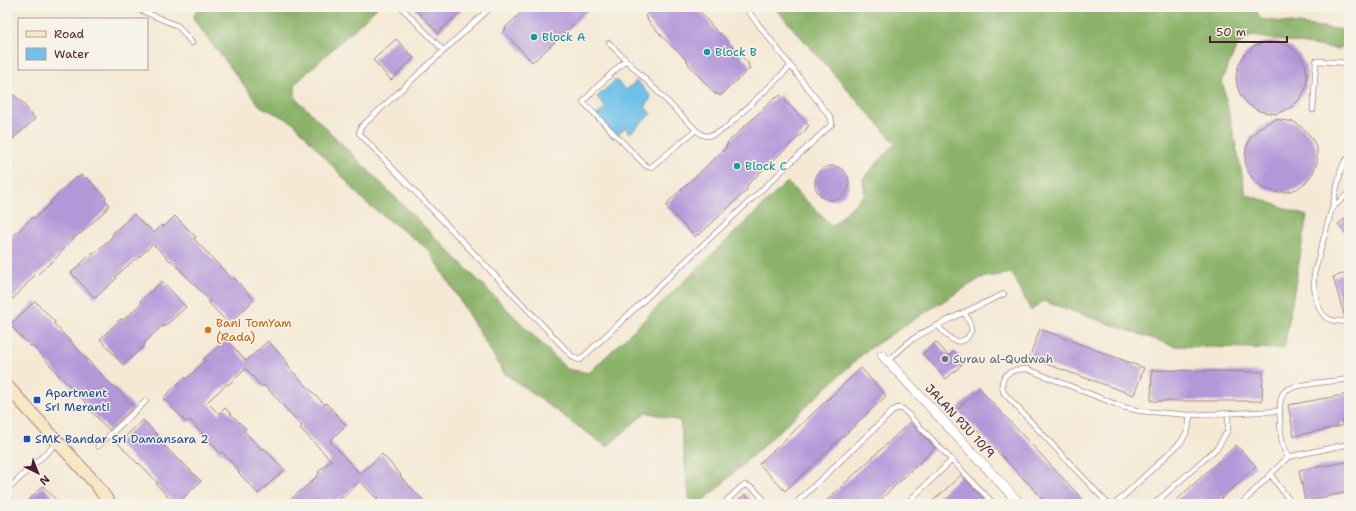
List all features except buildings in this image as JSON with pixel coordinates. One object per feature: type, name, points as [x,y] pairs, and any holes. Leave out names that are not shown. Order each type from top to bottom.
[{"type":"street","name":"JALAN PJU 10/9","points":[[885,358],[1020,504]]},
{"type":"street","points":[[7,386],[96,484],[110,504]]},
{"type":"lane","points":[[133,7],[178,26],[192,43]]},
{"type":"lane","points":[[401,7],[444,51]]},
{"type":"lane","points":[[491,7],[361,127],[359,133],[577,360],[583,359],[831,127],[833,121],[831,118],[745,7]]},
{"type":"lane","points":[[609,43],[700,134],[706,136],[713,135],[728,126],[791,66]]},
{"type":"lane","points":[[626,60],[583,102],[620,141],[645,165],[651,167],[696,130]]},
{"type":"lane","points":[[1313,110],[1316,61],[1349,63]]},
{"type":"lane","points":[[1349,158],[1345,161],[1340,170],[1332,208],[1314,274],[1315,294],[1323,315],[1328,319],[1335,321],[1349,321]]},
{"type":"lane","points":[[1332,208],[1349,193]]},
{"type":"lane","points":[[885,358],[914,339],[964,312],[1004,294]]},
{"type":"lane","points":[[938,326],[952,339],[962,342],[972,330],[971,324],[964,312]]},
{"type":"lane","points":[[1108,504],[1004,393],[1001,386],[1002,379],[1018,369],[1026,369],[1123,407],[1140,411],[1190,416],[1280,411]]},
{"type":"lane","points":[[1288,457],[1285,452],[1281,435],[1280,411],[1282,395],[1294,386],[1349,379]]},
{"type":"lane","points":[[98,446],[146,401]]},
{"type":"lane","points":[[795,504],[894,410],[898,408],[903,409],[994,504]]},
{"type":"lane","points":[[1154,504],[1218,447],[1228,430],[1228,414]]},
{"type":"lane","points":[[1115,504],[1181,442],[1188,430],[1190,416]]},
{"type":"lane","points":[[7,490],[58,443]]},
{"type":"lane","points":[[1241,504],[1288,457],[1349,444]]},
{"type":"lane","points":[[906,504],[952,460]]},
{"type":"lane","points":[[1271,475],[1292,504]]},
{"type":"lane","points":[[724,504],[745,485],[753,488],[768,504]]},
{"type":"lane","points":[[7,496],[14,504]]},
{"type":"green space","points":[[198,7],[378,7],[295,84],[295,97],[567,369],[589,373],[787,182],[832,226],[865,194],[863,179],[895,143],[774,7],[1255,7],[1260,19],[1344,30],[1349,11],[1349,42],[1339,49],[1251,36],[1237,46],[1222,80],[1246,194],[1307,216],[1284,349],[1174,346],[1043,301],[1031,311],[1012,273],[981,278],[866,351],[700,504],[690,504],[680,421],[646,412],[607,447],[504,373],[429,250],[365,202],[294,123],[260,106],[193,19]]},
{"type":"water","points":[[616,80],[626,90],[637,81],[651,97],[645,107],[651,114],[630,133],[625,128],[613,138],[595,117],[606,107],[597,97]]},
{"type":"place","name":"Block A","points":[[534,37]]},
{"type":"place","name":"Block B","points":[[707,52]]},
{"type":"place","name":"Block C","points":[[737,166]]},
{"type":"place","name":"Bani TomYam (Rada)","points":[[208,330]]},
{"type":"place","name":"Surau al-Qudwah","points":[[945,359]]},
{"type":"place","name":"Apartment Sri Meranti","points":[[37,400]]},
{"type":"place","name":"SMK Bandar Sri Damansara 2","points":[[27,439]]}]
